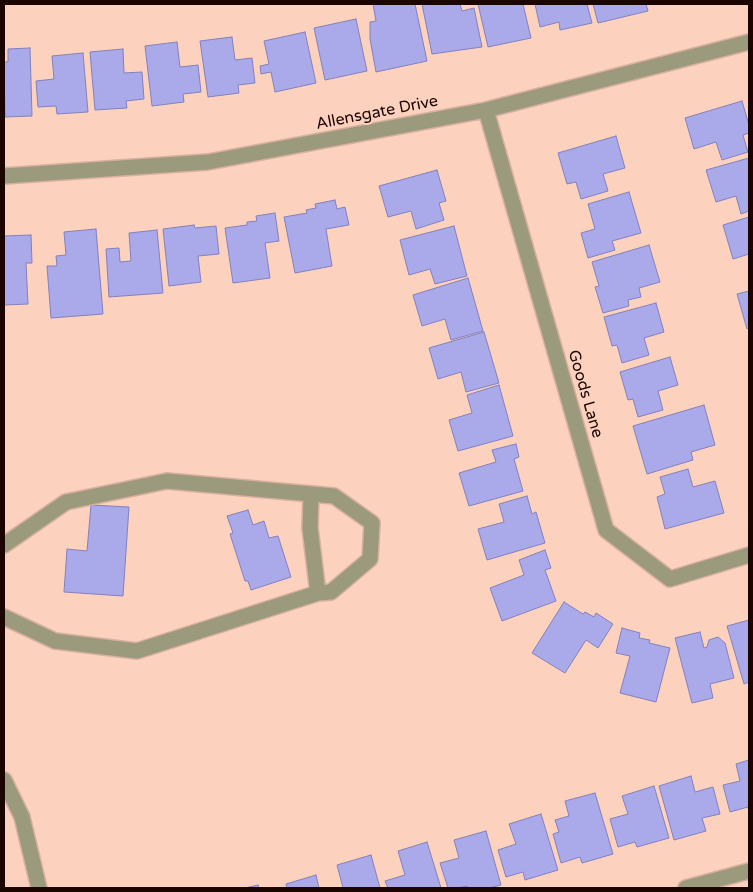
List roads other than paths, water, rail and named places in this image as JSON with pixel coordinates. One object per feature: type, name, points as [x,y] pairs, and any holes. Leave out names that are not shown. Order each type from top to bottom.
[{"type":"street","name":"Allensgate Drive","points":[[4,176],[208,162],[486,110],[749,42]]},
{"type":"street","name":"Goods Lane","points":[[486,110],[606,530],[670,579],[749,556]]},
{"type":"street","points":[[4,544],[66,502],[167,481],[334,496],[372,523],[370,559],[331,592],[318,593],[137,651],[55,641],[4,617]]},
{"type":"street","points":[[311,494],[310,528],[318,593]]},
{"type":"street","points":[[4,780],[22,817],[38,888]]},
{"type":"street","points":[[686,888],[749,870]]}]
